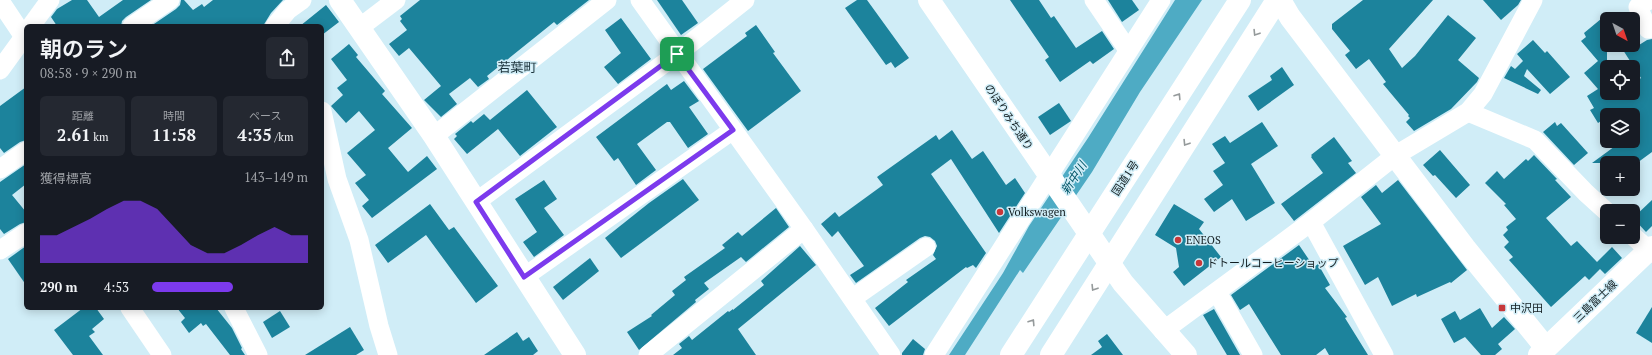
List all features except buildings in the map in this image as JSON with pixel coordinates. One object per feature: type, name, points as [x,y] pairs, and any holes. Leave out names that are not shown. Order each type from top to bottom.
[{"type":"main road","points":[[340,0],[434,136],[575,355]]},
{"type":"main road","name":"のぼりみち通り","points":[[929,0],[1123,283],[1163,331],[1186,355]]},
{"type":"main road","name":"国道1号","points":[[1011,355],[1085,229],[1240,0]]},
{"type":"main road","points":[[1052,355],[1277,0]]},
{"type":"main road","points":[[1280,0],[1290,17],[1543,351]]},
{"type":"main road","name":"三島富士線","points":[[1543,351],[1651,250]]},
{"type":"street","points":[[135,24],[170,0]]},
{"type":"street","points":[[359,28],[396,0]]},
{"type":"street","points":[[434,136],[607,0]]},
{"type":"street","points":[[640,0],[677,54],[853,298],[891,355]]},
{"type":"street","points":[[476,202],[677,54],[745,0]]},
{"type":"street","points":[[1094,0],[1128,50]]},
{"type":"street","points":[[934,355],[1161,0]]},
{"type":"street","points":[[1163,331],[1311,222],[1396,155],[1468,112],[1482,94],[1533,0]]},
{"type":"street","points":[[1648,29],[1638,7],[1649,0]]},
{"type":"street","points":[[0,2],[36,23]]},
{"type":"street","points":[[278,24],[294,12]]},
{"type":"street","points":[[0,70],[24,39]]},
{"type":"street","points":[[1468,112],[1535,140],[1600,206]]},
{"type":"street","points":[[324,120],[337,179],[359,240],[379,326],[388,355]]},
{"type":"street","points":[[524,277],[733,130]]},
{"type":"street","points":[[0,169],[24,152]]},
{"type":"street","points":[[1311,222],[1384,355]]},
{"type":"street","points":[[648,355],[804,229]]},
{"type":"street","points":[[0,250],[24,235]]},
{"type":"street","points":[[1640,241],[1651,250]]},
{"type":"street","points":[[853,298],[926,247]]},
{"type":"street","points":[[1217,292],[1253,355]]},
{"type":"street","points":[[131,310],[162,355]]},
{"type":"street","points":[[235,310],[258,355]]},
{"type":"water","name":"新中川","points":[[1175,0],[1202,0],[1140,92],[1092,172],[1023,273],[1020,270],[965,355],[949,355],[1003,273],[1029,226],[1088,138]]},
{"type":"place","name":"Volkswagen","points":[[1000,212]]},
{"type":"place","name":"ENEOS","points":[[1178,240]]},
{"type":"place","name":"ドトールコーヒーショップ","points":[[1199,263]]},
{"type":"place","name":"中沢田","points":[[1502,308]]},
{"type":"district","name":"若葉町","points":[[517,67]]},
{"type":"route","points":[[677,54],[733,130],[524,277],[476,202],[677,54]]}]
